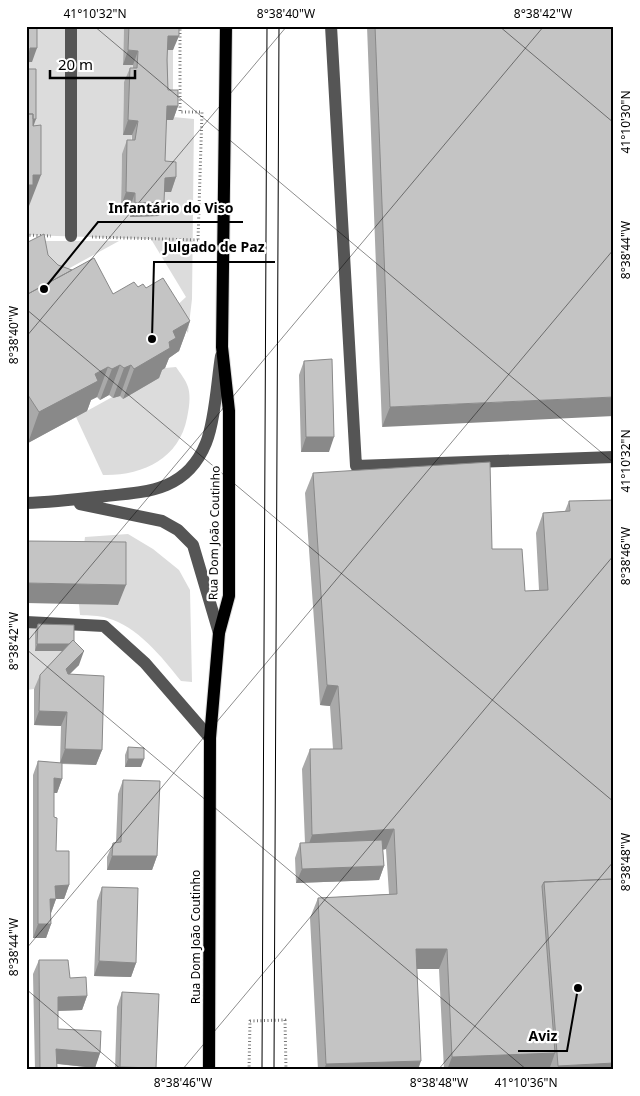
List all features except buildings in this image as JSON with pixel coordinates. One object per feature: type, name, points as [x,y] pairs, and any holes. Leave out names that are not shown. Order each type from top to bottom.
[{"type":"main road","name":"Rua Dom João Coutinho","points":[[209,1070],[210,738],[220,633],[229,596],[229,411],[222,346],[226,26]]},
{"type":"street","points":[[71,26],[71,236]]},
{"type":"street","points":[[331,26],[356,466],[614,457]]},
{"type":"street","points":[[26,503],[71,502],[138,494],[166,486],[188,472],[206,443],[222,346]]},
{"type":"street","points":[[71,502],[162,521],[178,530],[193,545],[220,633]]},
{"type":"street","points":[[26,622],[104,626],[145,663],[210,738]]},
{"type":"path","points":[[180,26],[180,112],[202,112],[198,240]]},
{"type":"path","points":[[26,235],[223,240]]},
{"type":"path","points":[[248,1070],[250,1021],[285,1020],[286,1070]]},
{"type":"shaded area","points":[[32,26],[124,26],[123,64],[133,65],[132,82],[124,82],[123,134],[132,135],[130,154],[122,155],[121,206],[160,175],[162,120],[173,117],[194,119],[192,299],[188,333],[172,310],[186,297],[151,239],[26,235],[26,62],[32,62]]},
{"type":"shaded area","points":[[162,50],[173,50],[173,104],[163,104]]},
{"type":"shaded area","points":[[26,241],[119,241],[46,281],[26,259]]},
{"type":"shaded area","points":[[176,367],[187,384],[190,399],[183,432],[176,444],[157,462],[145,468],[117,475],[103,475],[76,417],[165,368]]},
{"type":"shaded area","points":[[128,534],[153,549],[179,570],[190,590],[192,682],[181,681],[157,653],[129,628],[104,617],[80,615],[79,604],[118,605],[82,562],[85,537]]},
{"type":"shaded area","points":[[26,623],[77,626],[35,651],[67,651],[67,654],[34,689],[26,690]]},
{"type":"tram line","points":[[262,1070],[267,26]]},
{"type":"tram line","points":[[274,1070],[279,26]]},
{"type":"place","name":"Infantário do Viso","points":[[44,289]]},
{"type":"place","name":"Julgado de Paz","points":[[152,339]]},
{"type":"place","name":"Aviz","points":[[578,988]]}]
